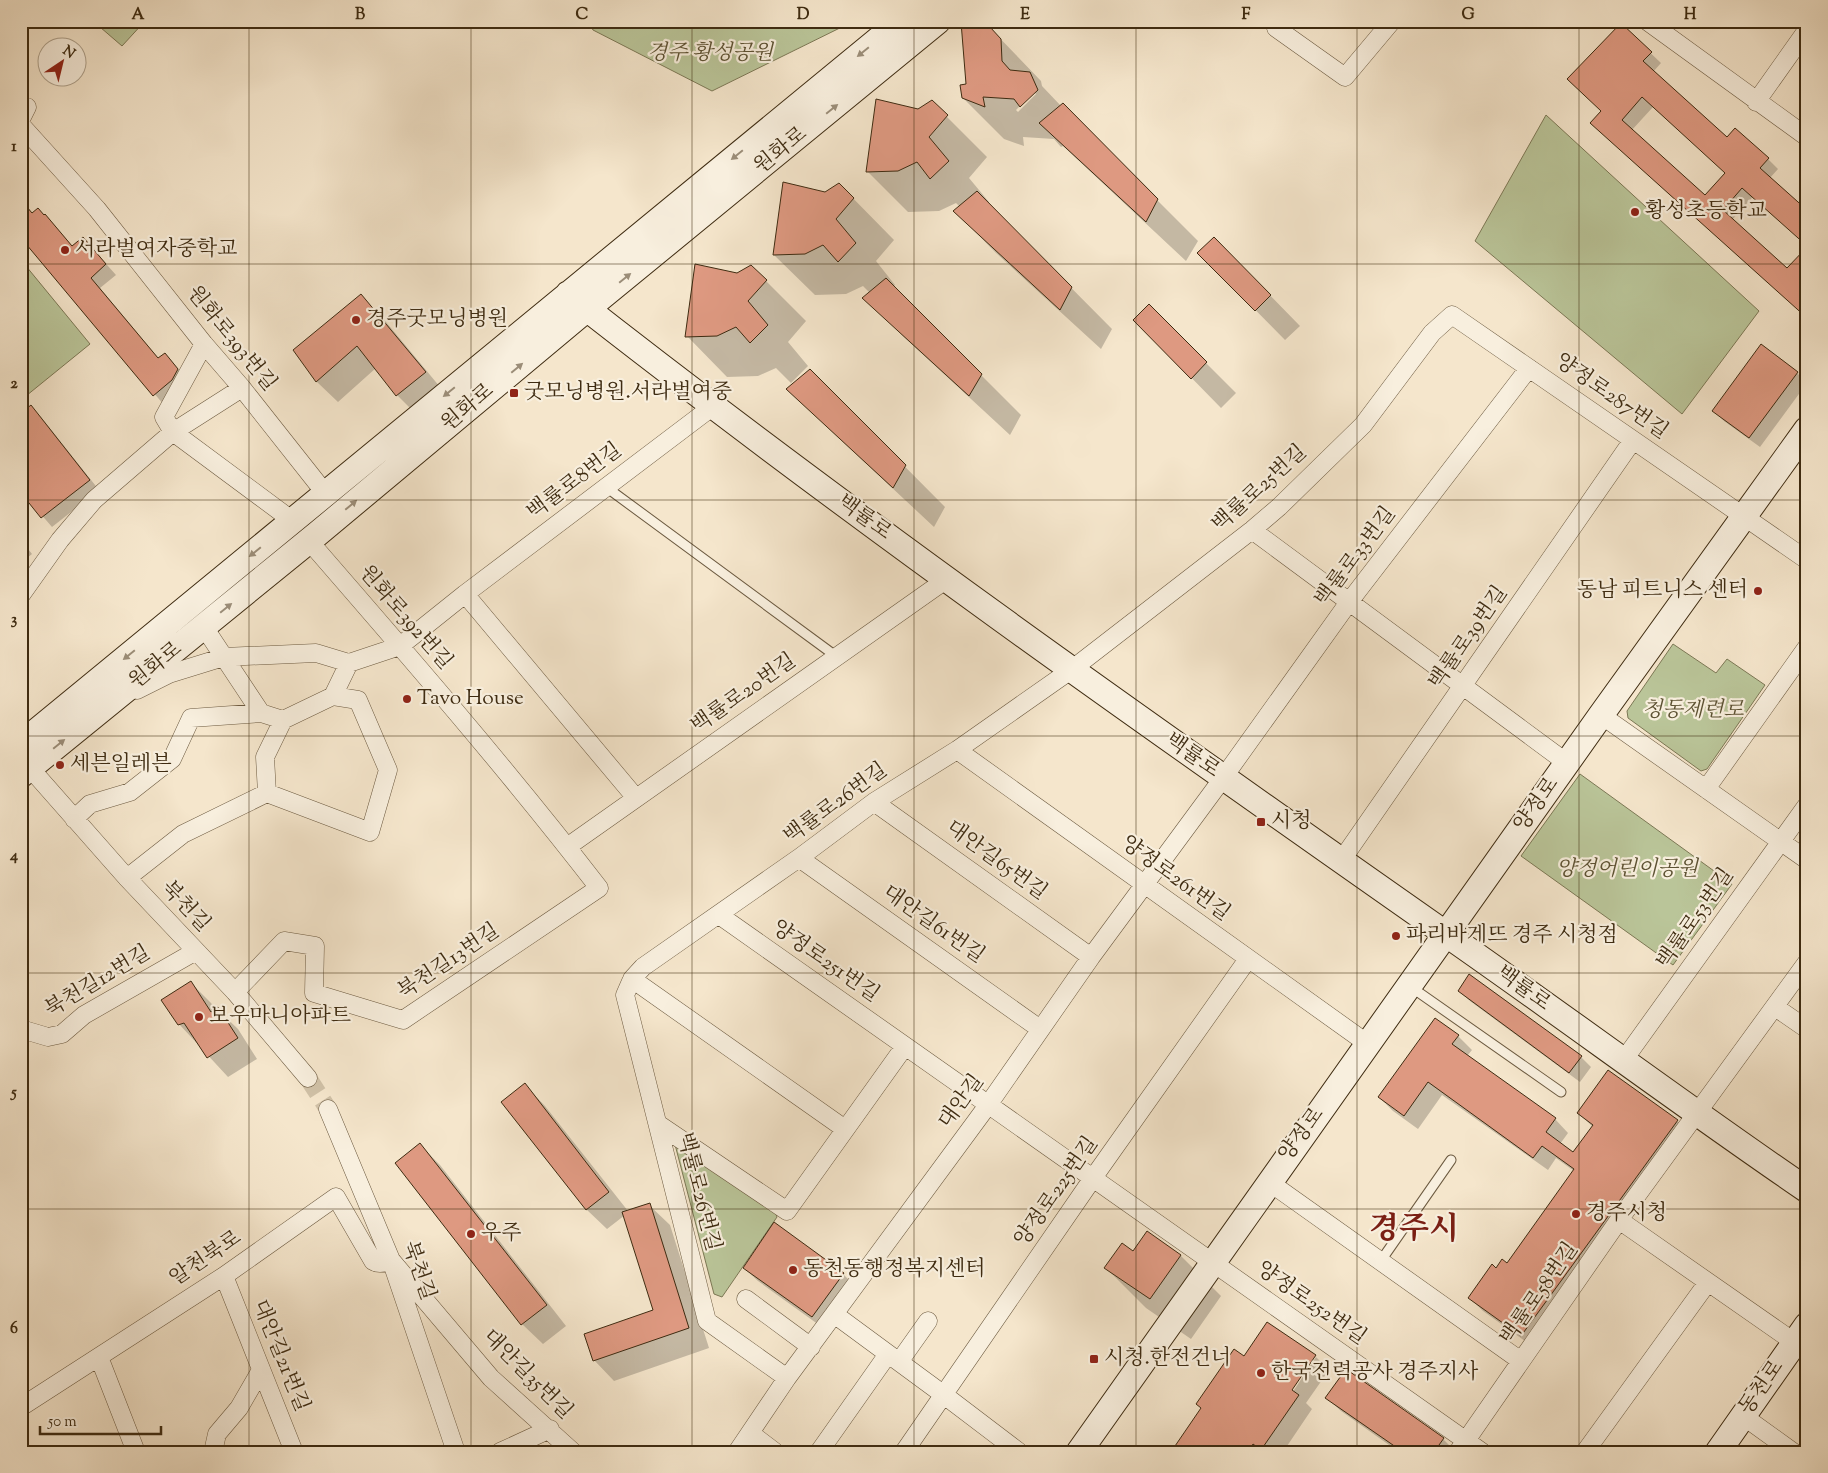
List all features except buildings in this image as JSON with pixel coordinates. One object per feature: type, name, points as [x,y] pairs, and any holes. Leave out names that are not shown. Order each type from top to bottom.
[{"type":"street","name":"원화로","points":[[24,767],[111,702],[309,541],[577,302],[901,21]]},
{"type":"street","name":"원화로","points":[[21,744],[325,493],[577,302],[938,21]]},
{"type":"street","points":[[1281,21],[1276,28],[1346,77],[1392,21]]},
{"type":"street","points":[[1647,21],[1756,102],[1807,137]]},
{"type":"street","points":[[1756,102],[1807,30]]},
{"type":"street","points":[[21,106],[27,107],[21,119]]},
{"type":"street","name":"원화로393번길","points":[[21,125],[98,209],[325,493]]},
{"type":"street","name":"백률로","points":[[577,302],[712,407],[1071,670],[1446,934],[1696,1114],[1807,1190]]},
{"type":"street","name":"양정로287번길","points":[[1452,315],[1807,560]]},
{"type":"street","name":"백률로25번길","points":[[1071,670],[1279,507],[1362,425],[1432,333],[1452,315]]},
{"type":"street","points":[[204,344],[164,417],[173,432],[293,521],[309,541]]},
{"type":"street","name":"백률로33번길","points":[[1223,778],[1349,602],[1529,368]]},
{"type":"street","points":[[21,595],[60,540],[94,500],[173,432],[242,388]]},
{"type":"street","name":"백률로8번길","points":[[400,646],[465,594],[712,407]]},
{"type":"street","name":"양정로","points":[[1079,1452],[1601,715],[1807,429]]},
{"type":"street","name":"백률로39번길","points":[[1341,861],[1633,440]]},
{"type":"street","points":[[1252,530],[1567,763]]},
{"type":"street","name":"원화로392번길","points":[[309,541],[400,646],[567,847],[598,888]]},
{"type":"street","name":"백률로20번길","points":[[567,847],[947,579]]},
{"type":"street","points":[[465,594],[636,798]]},
{"type":"street","points":[[204,626],[260,713]]},
{"type":"street","points":[[111,702],[170,674],[224,657],[316,652],[349,663],[400,646]]},
{"type":"street","points":[[1706,789],[1807,647]]},
{"type":"street","points":[[333,696],[349,663]]},
{"type":"street","name":"백률로26번길","points":[[788,1378],[707,1321],[625,994],[632,979],[643,967],[799,858],[874,802],[957,750],[1071,670]]},
{"type":"street","points":[[127,878],[183,834],[267,793],[370,832],[388,770],[358,700],[333,696],[283,720],[265,757],[267,793]]},
{"type":"street","points":[[74,819],[90,804],[130,792],[172,759],[191,718],[260,713],[283,720]]},
{"type":"street","points":[[1601,715],[1807,860]]},
{"type":"street","name":"양정로261번길","points":[[957,750],[1368,1044]]},
{"type":"street","name":"북천길","points":[[24,767],[235,992],[308,1078]]},
{"type":"street","name":"대안길","points":[[737,1452],[834,1314],[988,1105],[1091,957],[1223,778]]},
{"type":"street","name":"대안길65번길","points":[[874,802],[1091,957]]},
{"type":"street","name":"백률로53번길","points":[[1623,1060],[1807,805]]},
{"type":"street","name":"대안길61번길","points":[[799,858],[1040,1028]]},
{"type":"street","name":"북천길13번길","points":[[235,992],[284,941],[315,946],[314,993],[403,1020],[598,888]]},
{"type":"street","name":"양정로251번길","points":[[719,915],[1212,1262]]},
{"type":"street","name":"북천길12번길","points":[[21,1028],[48,1038],[62,1034],[84,1016],[196,951]]},
{"type":"street","name":"양정로225번길","points":[[904,1452],[1093,1178],[1248,959]]},
{"type":"street","name":"백률로58번길","points":[[1462,1446],[1619,1220],[1807,962]]},
{"type":"street","points":[[632,979],[845,1129]]},
{"type":"street","points":[[1775,1007],[1807,1029]]},
{"type":"street","points":[[658,1124],[787,1212],[905,1046]]},
{"type":"street","name":"북천길","points":[[328,1109],[391,1260],[456,1452]]},
{"type":"street","name":"양정로","points":[[1269,1182],[1521,1361]]},
{"type":"street","name":"알천북로","points":[[21,1407],[224,1276],[336,1197],[373,1261],[378,1264],[384,1264],[391,1260]]},
{"type":"street","points":[[1619,1220],[1708,1282],[1803,1340]]},
{"type":"street","name":"대안길35번길","points":[[391,1260],[491,1378],[550,1429],[573,1452]]},
{"type":"street","name":"양정로252번길","points":[[1212,1262],[1462,1446],[1482,1452]]},
{"type":"street","name":"대안길21번길","points":[[224,1276],[294,1452]]},
{"type":"street","points":[[1585,1452],[1708,1282]]},
{"type":"street","points":[[746,1298],[811,1347]]},
{"type":"street","points":[[834,1314],[944,1394],[1019,1452]]},
{"type":"street","points":[[819,1452],[894,1358],[928,1321]]},
{"type":"street","name":"동천로","points":[[1718,1452],[1742,1416],[1803,1340]]},
{"type":"street","points":[[99,1357],[136,1452]]},
{"type":"street","points":[[213,1452],[217,1434],[239,1408],[261,1370]]},
{"type":"street","points":[[1742,1416],[1793,1452]]},
{"type":"street","points":[[500,1452],[550,1429]]},
{"type":"street","points":[[750,1433],[775,1452]]},
{"type":"lane","points":[[606,487],[837,657]]},
{"type":"lane","points":[[1409,986],[1561,1092]]},
{"type":"lane","points":[[1380,1262],[1451,1160]]},
{"type":"green space","points":[[93,21],[145,21],[122,46]]},
{"type":"green space","name":"경주 황성공원","points":[[588,21],[854,21],[712,91],[593,30]]},
{"type":"green space","points":[[1546,115],[1759,311],[1682,414],[1475,241]]},
{"type":"green space","points":[[21,260],[90,344],[21,400]]},
{"type":"green space","name":"청동제련로","points":[[1673,644],[1716,673],[1727,659],[1765,685],[1707,769],[1701,771],[1628,718],[1627,711]]},
{"type":"green space","name":"양정어린이공원","points":[[1580,774],[1732,884],[1673,965],[1521,856]]},
{"type":"green space","points":[[672,1133],[774,1209],[777,1217],[722,1297],[714,1294]]},
{"type":"tunnel","points":[[308,1078],[328,1109]]},
{"type":"place","name":"황성초등학교","points":[[1635,212]]},
{"type":"place","name":"서라벌여자중학교","points":[[65,250]]},
{"type":"place","name":"경주굿모닝병원","points":[[356,320]]},
{"type":"place","name":"굿모닝병원.서라벌여중","points":[[514,393]]},
{"type":"place","name":"동남 피트니스 센터","points":[[1758,591]]},
{"type":"place","name":"Tavo House","points":[[407,699]]},
{"type":"place","name":"세븐일레븐","points":[[60,765]]},
{"type":"place","name":"시청","points":[[1261,822]]},
{"type":"place","name":"파리바게뜨 경주 시청점","points":[[1396,936]]},
{"type":"place","name":"보우마니아파트","points":[[199,1017]]},
{"type":"place","name":"경주시청","points":[[1576,1214]]},
{"type":"place","name":"우주","points":[[471,1234]]},
{"type":"place","name":"동천동행정복지센터","points":[[793,1270]]},
{"type":"place","name":"시청.한전건너","points":[[1094,1359]]},
{"type":"place","name":"한국전력공사 경주지사","points":[[1261,1373]]},
{"type":"district","name":"경주시","points":[[1414,1230]]}]
